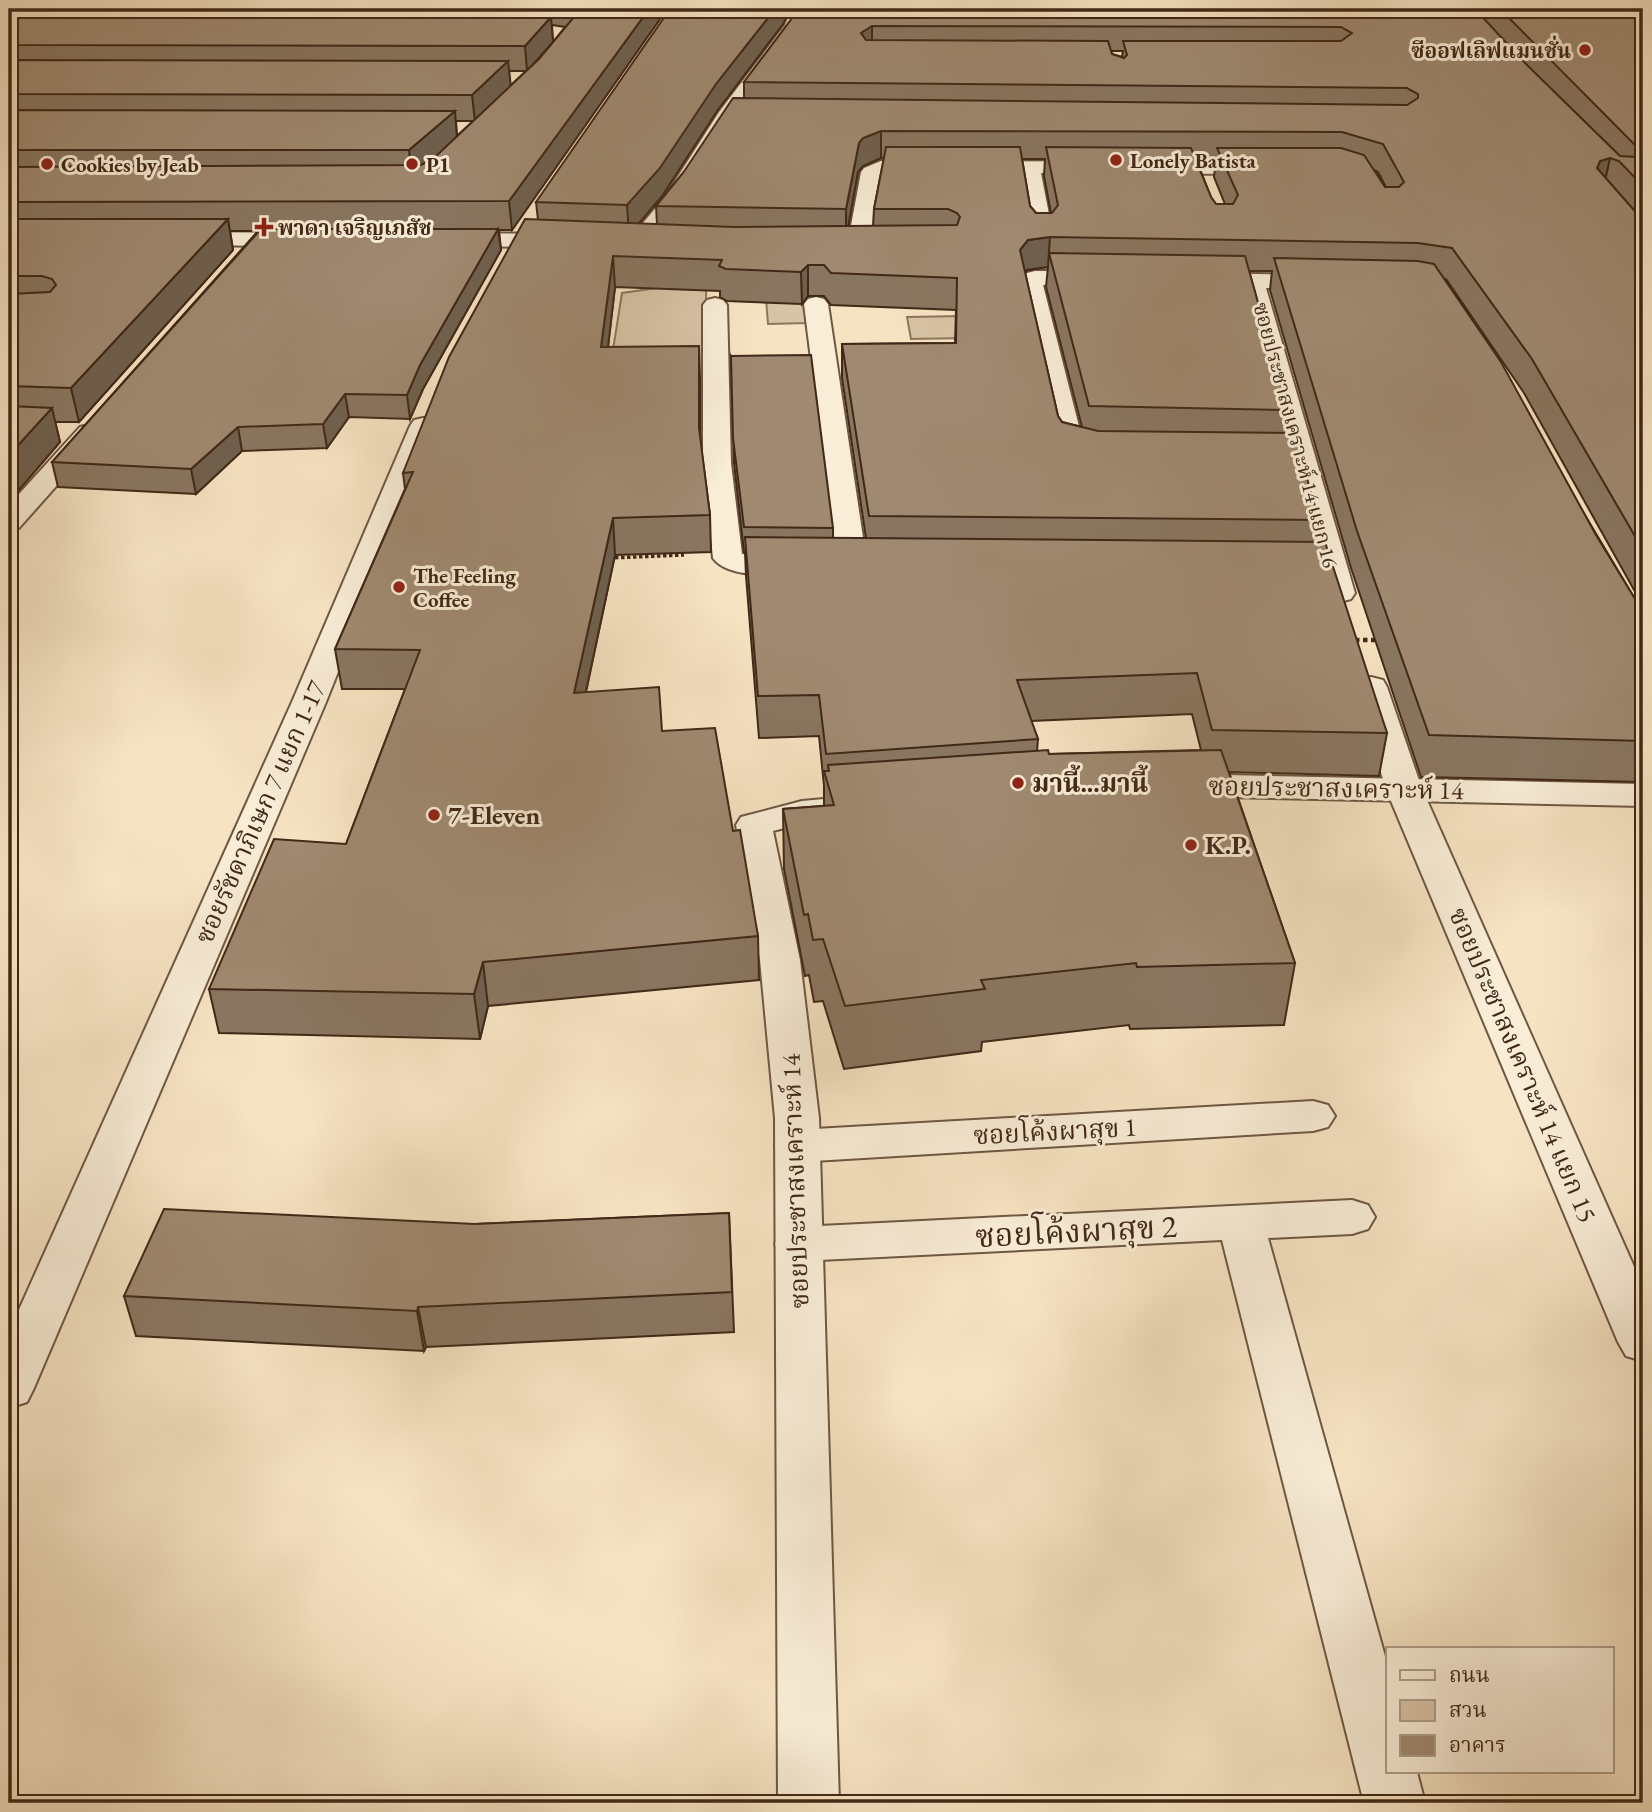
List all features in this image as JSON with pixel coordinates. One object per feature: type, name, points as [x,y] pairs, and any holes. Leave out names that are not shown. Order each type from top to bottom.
[{"type":"street","points":[[638,243],[672,201],[726,116],[793,26],[800,9]]},
{"type":"street","points":[[726,116],[749,117]]},
{"type":"street","points":[[858,247],[874,169],[906,165],[1287,168]]},
{"type":"street","points":[[1030,167],[1042,235]]},
{"type":"street","points":[[1198,168],[1207,191]]},
{"type":"street","points":[[423,240],[526,230],[593,242]]},
{"type":"street","points":[[500,275],[526,230]]},
{"type":"street","points":[[162,239],[328,240]]},
{"type":"street","points":[[239,260],[257,240]]},
{"type":"street","points":[[615,243],[667,244]]},
{"type":"street","points":[[831,247],[883,248]]},
{"type":"street","points":[[1118,456],[1080,454],[1072,450],[1031,282],[1035,278],[1129,279]]},
{"type":"street","points":[[1171,280],[1339,282]]},
{"type":"street","name":"ซอยประชาสงเคราะห์ 14 แยก 16","points":[[1253,282],[1289,458],[1319,569],[1366,648],[1404,789]]},
{"type":"street","points":[[715,305],[717,463],[729,557],[742,565],[866,564],[816,304]]},
{"type":"street","name":"ซอยรัชดาภิเษก 7 แยก 1-17","points":[[9,1388],[309,702],[438,390]]},
{"type":"street","points":[[9,522],[107,412]]},
{"type":"street","points":[[62,432],[89,433]]},
{"type":"street","name":"ซอยประชาสงเคราะห์ 14","points":[[1140,788],[1180,785],[1643,795]]},
{"type":"street","name":"ซอยประชาสงเคราะห์ 14 แยก 15","points":[[1404,789],[1643,1342]]},
{"type":"street","name":"ซอยประชาสงเคราะห์ 14","points":[[808,1803],[797,1118],[780,960],[754,825],[802,812],[871,807]]},
{"type":"street","name":"ซอยโค้งผาสุข 1","points":[[797,1146],[1313,1116]]},
{"type":"street","name":"ซอยโค้งผาสุข 2","points":[[799,1244],[1352,1217]]},
{"type":"street","points":[[1241,1223],[1386,1769]]},
{"type":"street","points":[[1387,1773],[1395,1803]]},
{"type":"path","points":[[608,558],[729,557]]},
{"type":"green space","points":[[706,281],[707,376],[663,378],[609,375],[622,293]]},
{"type":"green space","points":[[805,298],[809,323],[768,324],[766,299]]},
{"type":"green space","points":[[962,316],[968,338],[911,339],[907,317]]},
{"type":"building","points":[[577,9],[649,9],[509,201],[9,202],[9,167],[421,165],[433,159],[539,59],[579,11]]},
{"type":"building","points":[[670,9],[775,9],[716,84],[660,168],[627,205],[536,202]]},
{"type":"building","points":[[799,9],[1475,9],[1527,65],[1620,156],[1636,157],[1641,151],[1500,9],[1643,9],[1643,186],[1619,161],[1610,158],[1600,161],[1597,168],[1640,217],[1643,217],[1643,550],[1532,359],[1452,248],[1418,243],[1050,237],[1028,240],[1020,250],[1058,416],[1062,422],[1098,431],[1294,433],[1319,520],[869,516],[842,344],[956,343],[957,278],[831,273],[824,265],[808,265],[801,272],[726,269],[719,266],[722,260],[613,256],[601,347],[699,346],[699,428],[710,515],[613,518],[574,693],[659,687],[662,731],[715,728],[733,831],[740,830],[758,936],[483,962],[474,994],[209,989],[274,839],[346,844],[420,650],[335,649],[413,472],[403,473],[449,357],[525,219],[734,227],[957,225],[960,217],[948,209],[874,209],[886,147],[1020,147],[1030,206],[1036,213],[1052,213],[1058,205],[1046,147],[1191,148],[1216,204],[1233,204],[1238,195],[1217,148],[1341,148],[1364,155],[1385,187],[1399,187],[1404,182],[1383,144],[1342,132],[881,131],[863,138],[859,143],[846,209],[656,206],[683,173],[733,98],[1407,105],[1418,98],[1418,94],[1407,88],[744,82]],"holes":[[[872,26],[1341,27],[1352,33],[1341,41],[1123,41],[1127,55],[1124,58],[1112,54],[1108,41],[866,40],[861,33]]]},
{"type":"building","points":[[9,17],[551,17],[525,46],[9,45]]},
{"type":"building","points":[[9,60],[508,61],[472,95],[9,94]]},
{"type":"building","points":[[9,110],[455,111],[409,150],[9,150]]},
{"type":"building","points":[[9,219],[228,219],[71,388],[9,386],[9,294],[50,292],[56,285],[52,279],[42,276],[9,276]]},
{"type":"building","points":[[261,229],[498,229],[420,365],[407,395],[345,394],[323,424],[238,427],[191,469],[52,462]]},
{"type":"building","points":[[1049,253],[1245,256],[1288,410],[1089,406]]},
{"type":"building","points":[[1274,258],[1418,261],[1434,264],[1501,362],[1596,535],[1643,608],[1643,741],[1429,735],[1357,531]]},
{"type":"building","points":[[811,355],[833,528],[744,527],[733,438],[731,356]]},
{"type":"building","points":[[9,406],[52,408],[10,454],[9,454]]},
{"type":"building","points":[[745,537],[1325,542],[1387,733],[1212,730],[1197,673],[1017,680],[1038,739],[826,754],[819,695],[758,696]]},
{"type":"building","points":[[1048,750],[1049,754],[1221,750],[1295,963],[1137,967],[1136,963],[981,980],[985,989],[845,1006],[823,939],[813,940],[808,914],[804,915],[783,809],[834,805],[824,771],[829,771],[828,765]]},
{"type":"building","points":[[164,1209],[475,1224],[729,1213],[732,1292],[418,1307],[417,1311],[124,1296]]},
{"type":"place","name":"ซีออฟเลิฟแมนชั่น","points":[[1585,50]]},
{"type":"place","name":"Lonely Batista","points":[[1116,160]]},
{"type":"place","name":"Cookies by Jeab","points":[[47,164]]},
{"type":"place","name":"P1","points":[[412,164]]},
{"type":"place","name":"พาดา เจริญเภสัช","points":[[264,227]]},
{"type":"place","name":"The Feeling Coffee","points":[[399,587]]},
{"type":"place","name":"มานี้...มานี้","points":[[1018,783]]},
{"type":"place","name":"7-Eleven","points":[[434,815]]},
{"type":"place","name":"K.P.","points":[[1191,845]]}]
